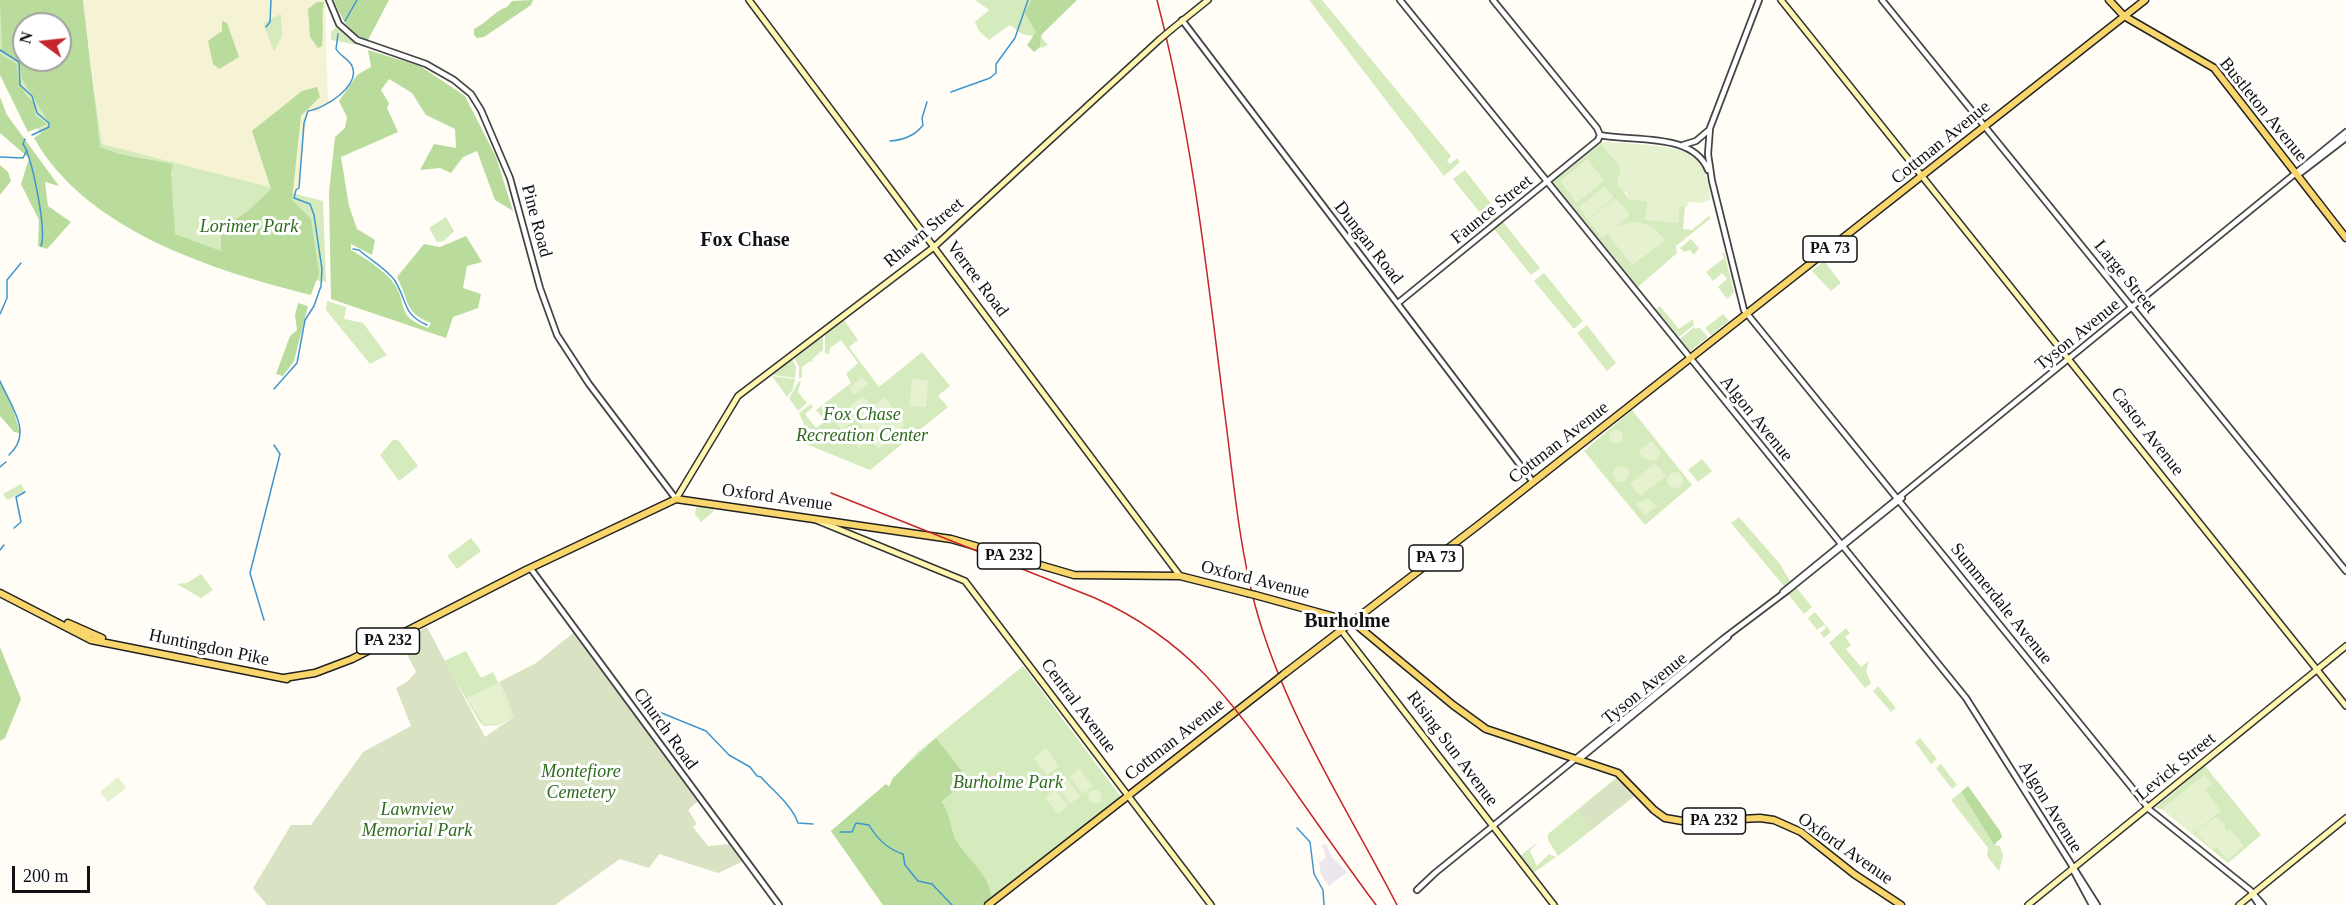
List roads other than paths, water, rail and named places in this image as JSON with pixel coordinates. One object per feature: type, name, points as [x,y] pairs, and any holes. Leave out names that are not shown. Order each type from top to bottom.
[{"type":"main road","name":"Verree Road","points":[[749,0],[1180,576]]},
{"type":"main road","name":"Rhawn Street","points":[[676,499],[738,396],[934,247],[1159,40],[1208,0]]},
{"type":"main road","name":"Castor Avenue","points":[[1781,0],[1909,157],[2346,706]]},
{"type":"main road","name":"Bustleton Avenue","points":[[2109,0],[2124,16],[2214,68],[2346,238]]},
{"type":"main road","name":"Cottman Avenue","points":[[988,905],[1533,482],[2145,0]]},
{"type":"main road","name":"Oxford Avenue","points":[[676,499],[951,539],[1074,575],[1180,576],[1326,613],[1353,622],[1452,705],[1489,731],[1623,777],[1654,810],[1665,818],[1694,823],[1766,818],[1801,832],[1854,874],[1901,905]]},
{"type":"main road","name":"Huntingdon Pike","points":[[0,592],[91,639],[230,670],[284,678],[308,678],[339,668],[531,569],[676,499]]},
{"type":"main road","points":[[813,519],[848,533]]},
{"type":"main road","points":[[838,523],[838,527],[848,533]]},
{"type":"main road","name":"Central Avenue","points":[[848,533],[965,581],[1211,905]]},
{"type":"main road","name":"Rising Sun Avenue","points":[[1326,613],[1343,630],[1554,905]]},
{"type":"main road","name":"Levick Street","points":[[2028,905],[2346,646]]},
{"type":"main road","points":[[2239,905],[2346,818]]},
{"type":"street","name":"Pine Road","points":[[329,0],[339,24],[357,40],[426,64],[471,94],[498,146],[510,178],[540,288],[557,335],[594,391],[676,499]]},
{"type":"street","name":"Algon Avenue","points":[[1400,0],[1966,699],[2097,905]]},
{"type":"street","points":[[1493,0],[1597,128],[1600,135],[1678,145],[1697,154],[1704,154],[1708,148]]},
{"type":"street","points":[[1712,181],[1708,148],[1710,128],[1759,0]]},
{"type":"street","name":"Large Street","points":[[1882,0],[2346,572]]},
{"type":"street","name":"Dungan Road","points":[[1182,20],[1533,482]]},
{"type":"street","points":[[1710,128],[1693,147],[1705,164],[1712,181],[1747,314]]},
{"type":"street","name":"Tyson Avenue","points":[[2297,175],[2346,132]]},
{"type":"street","name":"Faunce Street","points":[[1398,303],[1598,140],[1600,135]]},
{"type":"street","name":"Tyson Avenue","points":[[1417,890],[2132,308],[2346,138]]},
{"type":"street","points":[[1678,145],[1704,141],[1708,148]]},
{"type":"street","name":"Summerdale Avenue","points":[[1747,314],[2148,807],[2264,905]]},
{"type":"street","name":"Church Road","points":[[531,569],[779,905]]},
{"type":"street","name":"Algon Avenue","points":[[2072,868],[2092,905]]},
{"type":"street","name":"Summerdale Avenue","points":[[2252,894],[2259,905]]},
{"type":"waterway","points":[[266,27],[270,22],[271,0]]},
{"type":"waterway","points":[[345,21],[357,0]]},
{"type":"waterway","points":[[951,92],[990,78],[996,73],[996,64],[1015,38],[1028,0]]},
{"type":"waterway","points":[[274,389],[297,363],[305,320],[314,306],[321,286],[322,269],[314,215],[310,204],[294,198],[299,188],[304,123],[308,111],[323,106],[339,95],[351,81],[353,74],[351,64],[336,49],[338,34]]},
{"type":"waterway","points":[[0,50],[19,62],[20,85],[32,96],[37,113],[49,123],[49,127],[32,135]]},
{"type":"waterway","points":[[890,141],[908,137],[920,129],[923,125],[922,118],[927,102]]},
{"type":"waterway","points":[[25,139],[23,144],[27,151],[38,194],[42,225],[41,246]]},
{"type":"waterway","points":[[0,157],[23,158],[27,150]]},
{"type":"waterway","points":[[353,249],[359,250],[392,277],[409,312],[427,325]]},
{"type":"waterway","points":[[0,314],[7,298],[7,280],[21,263]]},
{"type":"waterway","points":[[0,381],[14,409],[20,428],[20,438],[9,455]]},
{"type":"waterway","points":[[264,620],[250,573],[280,454],[274,445]]},
{"type":"waterway","points":[[0,467],[6,462]]},
{"type":"waterway","points":[[14,528],[21,522],[16,497],[25,492]]},
{"type":"waterway","points":[[0,550],[4,545]]},
{"type":"waterway","points":[[647,707],[706,731],[729,755],[750,767],[757,776],[761,777],[787,804],[798,823],[813,824]]},
{"type":"waterway","points":[[840,832],[852,832],[856,823],[869,825],[883,843],[903,854],[905,865],[918,881],[932,884],[952,905]]},
{"type":"waterway","points":[[1297,828],[1310,842],[1314,874],[1323,890],[1324,905]]},
{"type":"railway","points":[[1157,0],[1189,152],[1205,254],[1236,507],[1255,605],[1267,645],[1299,721],[1397,905]]},
{"type":"railway","points":[[831,493],[1095,598],[1129,615],[1158,634],[1184,654],[1229,701],[1376,905]]},
{"type":"district","name":"Fox Chase","points":[[745,241]]},
{"type":"district","name":"Burholme","points":[[1347,622]]},
{"type":"park label","name":"Lorimer Park","points":[[249,227]]},
{"type":"park label","name":"Fox Chase Recreation Center","points":[[862,425]]},
{"type":"park label","name":"Montefiore Cemetery","points":[[581,782]]},
{"type":"park label","name":"Burholme Park","points":[[1008,783]]},
{"type":"park label","name":"Lawnview Memorial Park","points":[[417,820]]}]
